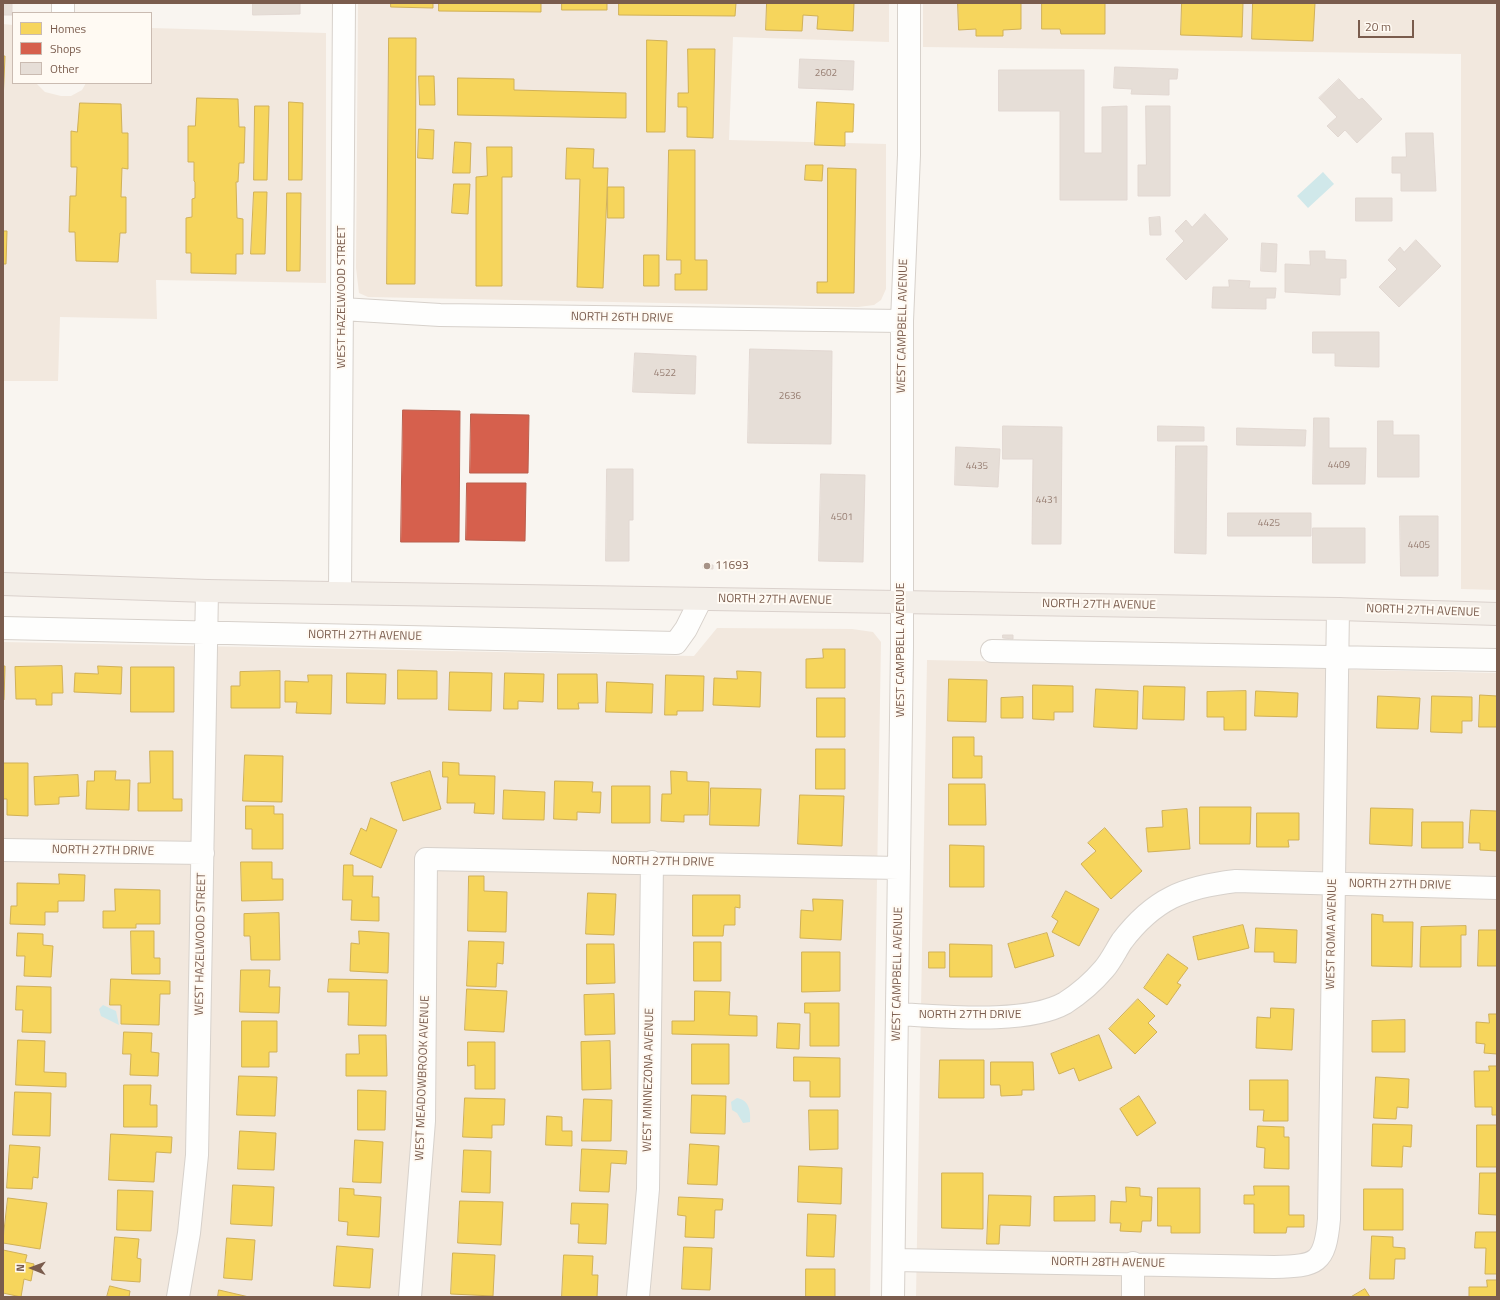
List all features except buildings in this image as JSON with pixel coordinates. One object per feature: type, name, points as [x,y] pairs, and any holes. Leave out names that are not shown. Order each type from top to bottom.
[{"type":"main road","name":"NORTH 27TH AVENUE","points":[[3,584],[207,591],[1338,609],[1497,614]]},
{"type":"street","name":"WEST HAZELWOOD STREET","points":[[340,592],[344,3]]},
{"type":"street","name":"WEST CAMPBELL AVENUE","points":[[893,1297],[902,602],[902,321],[909,155],[909,3]]},
{"type":"street","name":"NORTH 26TH DRIVE","points":[[342,309],[448,315],[902,321]]},
{"type":"street","name":"WEST HAZELWOOD STREET","points":[[178,1297],[189,1233],[197,1155],[207,591]]},
{"type":"street","name":"NORTH 27TH AVENUE","points":[[3,628],[676,643],[686,629],[701,599]]},
{"type":"street","name":"WEST ROMA AVENUE","points":[[1320,1257],[1327,1242],[1329,1219],[1336,656],[1338,609]]},
{"type":"street","points":[[992,651],[1497,660]]},
{"type":"street","name":"NORTH 27TH DRIVE","points":[[3,850],[203,852]]},
{"type":"street","name":"NORTH 27TH DRIVE","points":[[426,859],[652,862],[899,868]]},
{"type":"street","name":"WEST MEADOWBROOK AVENUE","points":[[410,1297],[424,1121],[426,859]]},
{"type":"street","name":"WEST MINNEZONA AVENUE","points":[[638,1297],[648,1189],[652,862]]},
{"type":"street","name":"NORTH 27TH DRIVE","points":[[897,1014],[1014,1017],[1039,1012],[1064,1003],[1082,991],[1104,969],[1122,942],[1143,917],[1164,901],[1188,890],[1236,882],[1497,888]]},
{"type":"street","name":"NORTH 28TH AVENUE","points":[[894,1260],[1292,1266],[1313,1263],[1320,1257]]},
{"type":"street","points":[[1133,1297],[1134,1264]]},
{"type":"shaded area","points":[[358,3],[889,3],[889,42],[733,37],[729,140],[886,144],[886,289],[881,300],[874,305],[858,307],[368,297],[359,293],[356,268]]},
{"type":"shaded area","points":[[923,3],[1497,3],[1497,590],[1461,589],[1461,54],[923,47]]},
{"type":"shaded area","points":[[3,24],[12,25],[12,84],[37,84],[45,92],[61,96],[71,96],[82,90],[85,84],[152,84],[152,28],[326,33],[326,283],[156,280],[157,319],[60,317],[58,381],[3,381]]},
{"type":"shaded area","points":[[717,628],[852,629],[873,632],[881,642],[870,1297],[3,1297],[3,642],[694,656]]},
{"type":"shaded area","points":[[927,660],[1497,673],[1497,1297],[916,1297]]},
{"type":"water","points":[[1323,172],[1334,184],[1308,208],[1297,196]]},
{"type":"water","points":[[103,1005],[116,1011],[119,1025],[101,1016],[99,1009]]},
{"type":"water","points":[[737,1098],[741,1099],[747,1104],[750,1114],[750,1122],[743,1123],[737,1113],[732,1110],[731,1102]]},
{"type":"place","name":"11693","points":[[707,566]]}]
